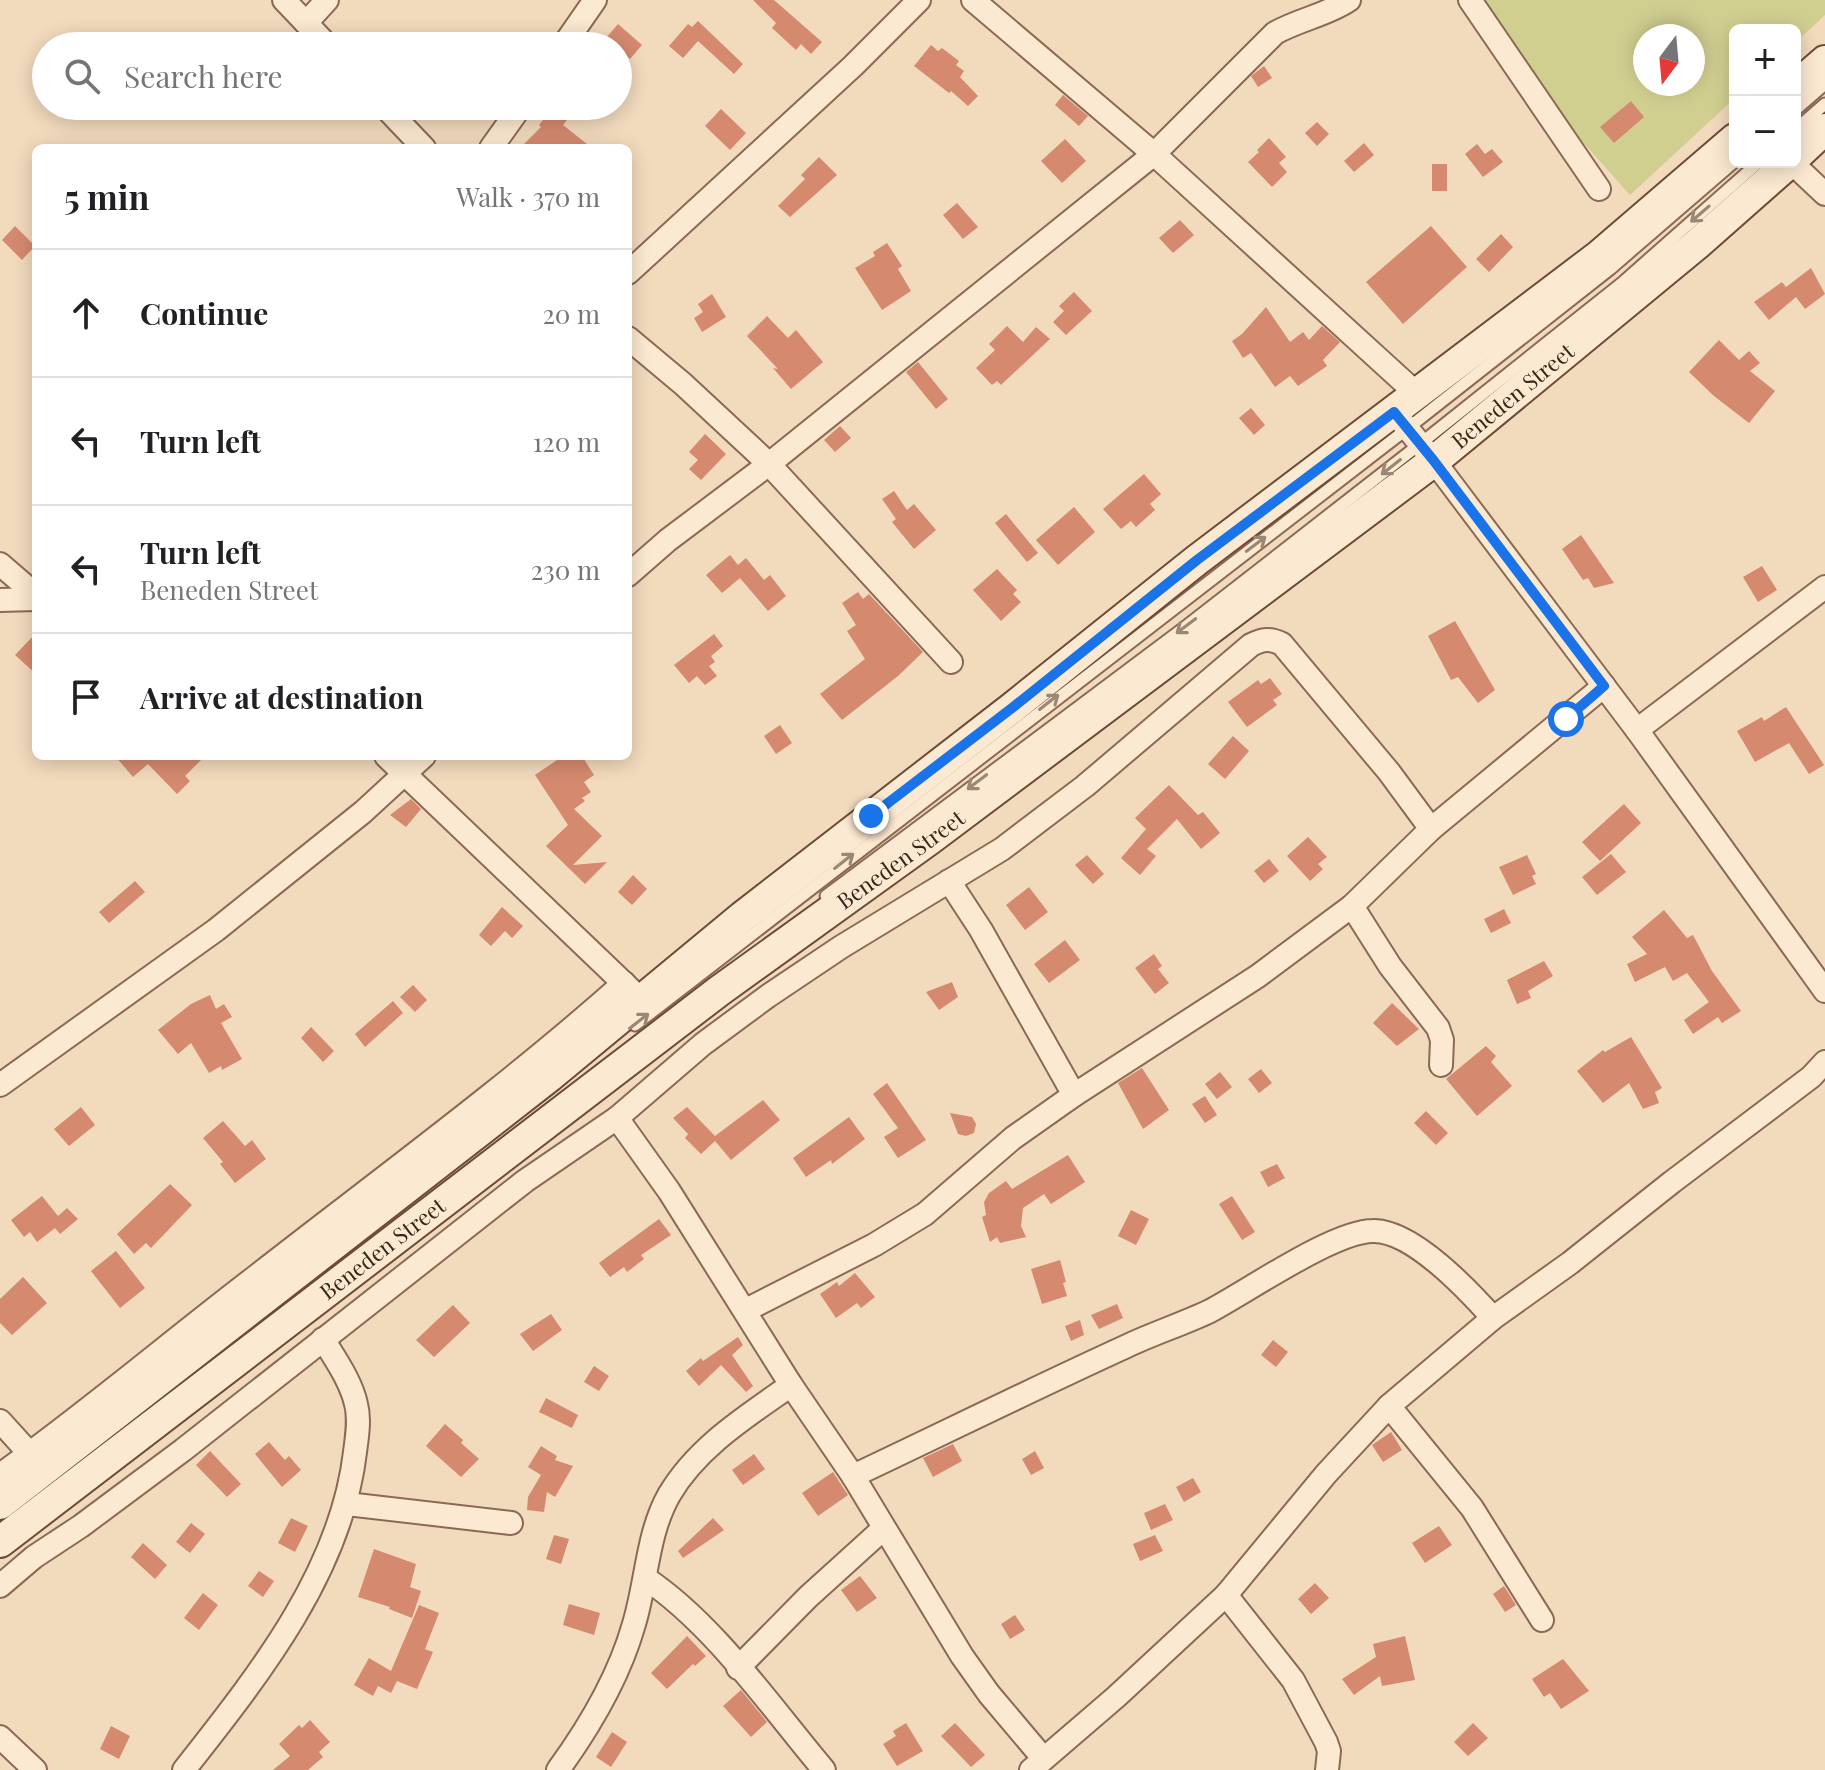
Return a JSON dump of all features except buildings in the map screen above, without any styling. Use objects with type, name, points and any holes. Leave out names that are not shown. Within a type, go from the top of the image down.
[{"type":"main road","points":[[1801,82],[1825,61]]},
{"type":"main road","points":[[1801,151],[1825,129]]},
{"type":"main road","name":"Beneden Street","points":[[0,1542],[719,991],[930,839],[1414,436],[1417,394],[1600,255],[1729,144]]},
{"type":"main road","name":"Beneden Street","points":[[0,1504],[550,1076],[632,992],[742,917],[955,753],[1197,560],[1414,436],[1685,254],[1784,168]]},
{"type":"street","points":[[284,0],[315,32]]},
{"type":"street","points":[[306,23],[327,0]]},
{"type":"street","points":[[573,32],[595,0]]},
{"type":"street","points":[[632,269],[853,66],[919,0]]},
{"type":"street","points":[[973,0],[1154,154],[1417,394]]},
{"type":"street","points":[[632,572],[1154,154],[1275,33],[1294,22],[1328,12],[1349,0]]},
{"type":"street","points":[[1470,0],[1599,189]]},
{"type":"street","points":[[397,120],[420,144]]},
{"type":"street","points":[[494,144],[511,120]]},
{"type":"street","points":[[1797,168],[1825,194]]},
{"type":"street","points":[[632,341],[769,464],[951,662]]},
{"type":"street","points":[[1414,436],[1637,730],[1825,991]]},
{"type":"street","points":[[0,564],[32,593]]},
{"type":"street","points":[[1637,730],[1825,587]]},
{"type":"street","points":[[0,600],[32,597]]},
{"type":"street","points":[[0,1586],[34,1557],[183,1450],[525,1181],[617,1118],[703,1044],[795,976],[1002,849],[1085,786],[1251,645],[1273,639],[1282,644],[1389,772],[1431,829]]},
{"type":"street","points":[[746,1310],[874,1245],[925,1214],[1013,1138],[1258,976],[1352,906],[1431,829],[1604,686]]},
{"type":"street","points":[[0,1475],[632,992],[390,760]]},
{"type":"street","points":[[0,1085],[216,930],[363,812],[420,760]]},
{"type":"street","points":[[949,881],[981,930],[1074,1095]]},
{"type":"street","points":[[1352,906],[1390,966],[1438,1028],[1442,1040],[1441,1065]]},
{"type":"street","points":[[617,1118],[669,1191],[791,1385],[853,1476],[962,1656],[997,1703],[1035,1767],[1226,1595],[1326,1474],[1389,1406],[1493,1318],[1570,1263],[1800,1086],[1825,1062]]},
{"type":"street","points":[[853,1476],[1129,1344],[1210,1311],[1314,1252],[1358,1232],[1384,1232],[1408,1243],[1459,1281],[1493,1318]]},
{"type":"street","points":[[184,1770],[230,1709],[311,1589],[347,1504],[358,1431],[356,1404],[323,1339]]},
{"type":"street","points":[[558,1770],[604,1698],[624,1655],[658,1520],[670,1494],[693,1463],[730,1427],[791,1385]]},
{"type":"street","points":[[1389,1406],[1472,1508],[1542,1620]]},
{"type":"street","points":[[0,1421],[30,1454]]},
{"type":"street","points":[[347,1504],[511,1523]]},
{"type":"street","points":[[738,1668],[808,1597],[883,1529]]},
{"type":"street","points":[[645,1578],[671,1595],[689,1613],[824,1770]]},
{"type":"street","points":[[1226,1595],[1293,1680],[1326,1742],[1329,1751],[1327,1770]]},
{"type":"street","points":[[0,1737],[35,1770]]},
{"type":"lane","points":[[1801,105],[1825,84]]},
{"type":"lane","points":[[1801,125],[1825,104]]},
{"type":"lane","points":[[820,900],[1184,628],[1729,166]]},
{"type":"lane","points":[[626,1032],[1134,637],[1622,283],[1752,168]]},
{"type":"lane","points":[[0,1527],[769,939]]},
{"type":"lane","points":[[0,1513],[602,1050]]},
{"type":"shaded area","points":[[1456,0],[1825,0],[1825,15],[1801,37],[1801,24],[1729,24],[1729,104],[1630,195]]},
{"type":"route","points":[[871,816],[1197,560],[1394,412],[1604,686],[1566,719]]}]
